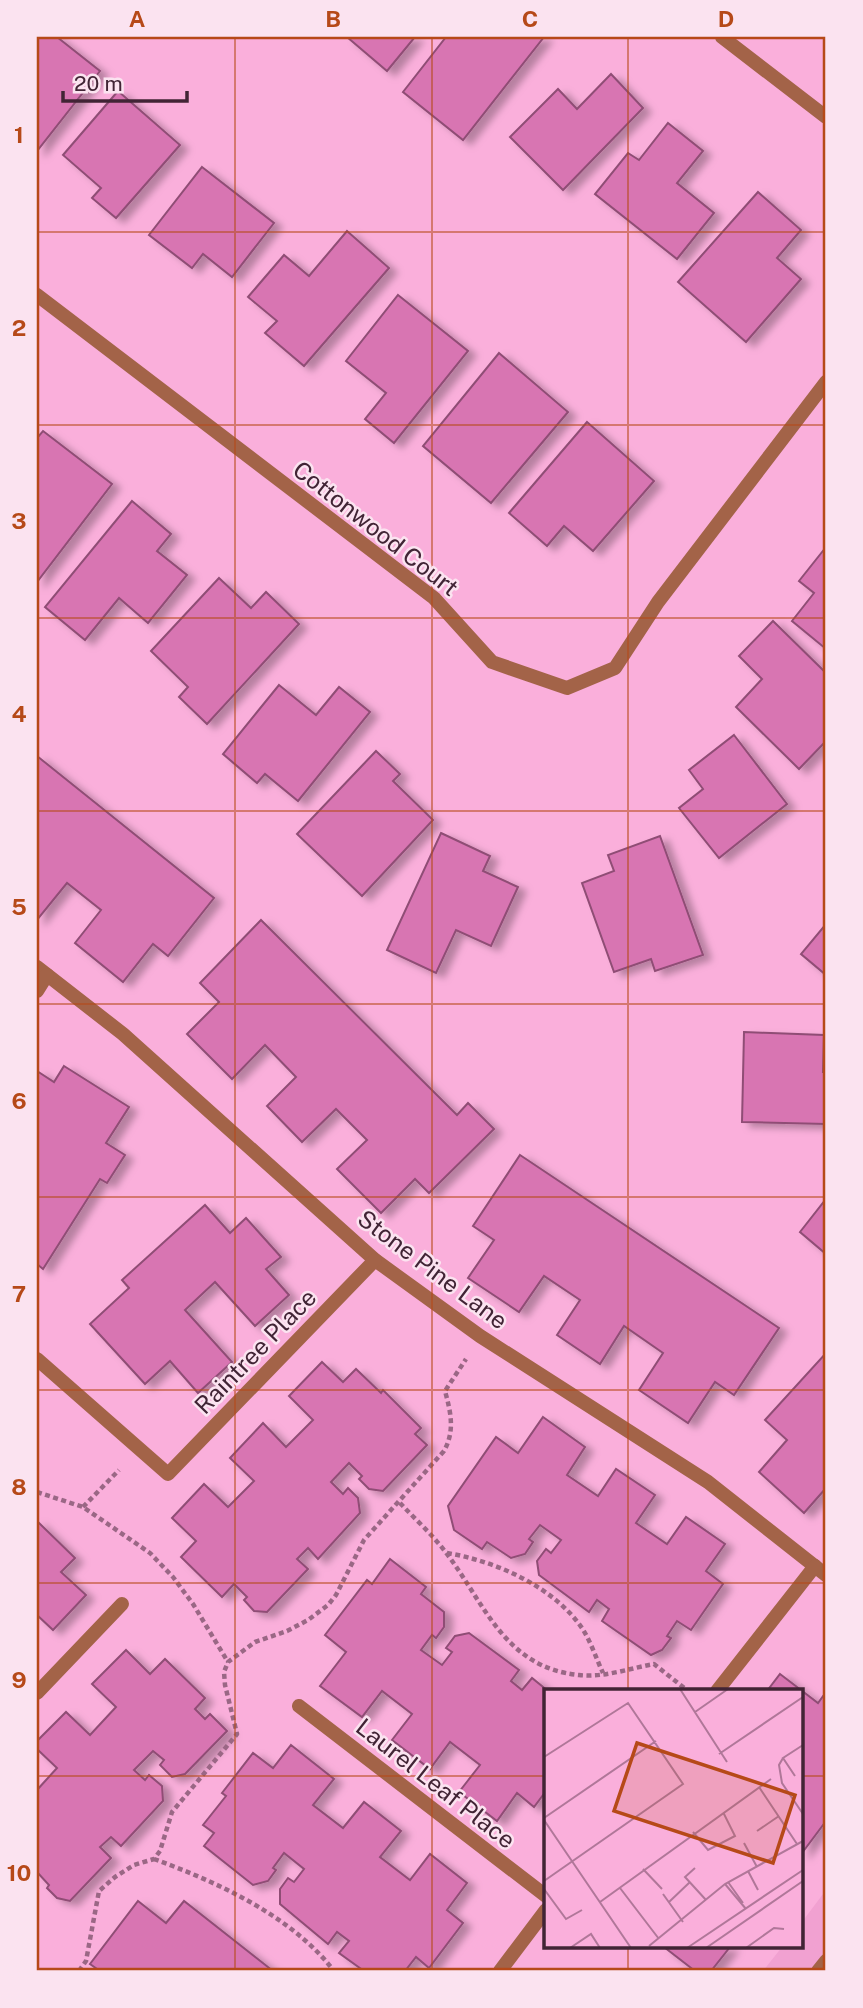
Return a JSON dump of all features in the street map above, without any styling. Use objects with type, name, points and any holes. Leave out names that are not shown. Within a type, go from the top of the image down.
[{"type":"street","points":[[722,37],[826,117]]},
{"type":"street","name":"Cottonwood Court","points":[[37,295],[434,598],[492,662],[567,688],[615,668],[658,602],[826,382]]},
{"type":"street","points":[[37,991],[42,971]]},
{"type":"street","name":"Stone Pine Lane","points":[[42,971],[132,1042],[374,1260],[428,1296],[480,1336],[708,1482],[821,1571]]},
{"type":"street","name":"Raintree Place","points":[[139,1448],[168,1474],[374,1260]]},
{"type":"street","points":[[37,1359],[139,1448]]},
{"type":"street","points":[[719,1689],[821,1571]]},
{"type":"street","points":[[37,1693],[122,1604]]},
{"type":"street","name":"Laurel Leaf Place","points":[[299,1706],[544,1894]]},
{"type":"street","points":[[500,1971],[544,1913]]},
{"type":"street","points":[[818,1971],[826,1961]]},
{"type":"path","points":[[79,1971],[86,1961],[99,1891],[134,1865],[145,1864],[154,1859],[160,1851],[172,1812],[237,1734],[225,1685],[224,1672],[228,1662],[255,1642],[309,1620],[336,1595],[364,1540],[444,1451],[450,1440],[451,1413],[445,1391],[480,1336]]},
{"type":"path","points":[[83,1507],[139,1448]]},
{"type":"path","points":[[37,1492],[83,1507],[150,1553],[173,1577],[228,1662]]},
{"type":"path","points":[[400,1503],[446,1553],[492,1624],[518,1650],[544,1666],[580,1675],[654,1664],[685,1689]]},
{"type":"path","points":[[446,1553],[469,1556],[514,1573],[552,1599],[581,1628],[603,1673]]},
{"type":"path","points":[[154,1859],[219,1885],[278,1921],[310,1946],[334,1971]]},
{"type":"shaded area","points":[[826,1890],[826,1971],[763,1971],[781,1948],[804,1948],[804,1919]]},
{"type":"building","points":[[37,37],[57,37],[100,71],[37,151]]},
{"type":"building","points":[[347,37],[415,37],[387,71]]},
{"type":"building","points":[[446,37],[544,37],[463,140],[403,92]]},
{"type":"building","points":[[611,74],[643,108],[563,190],[510,137],[558,89],[577,109]]},
{"type":"building","points":[[118,91],[180,145],[116,218],[92,198],[101,188],[63,155]]},
{"type":"building","points":[[668,123],[703,151],[677,183],[714,213],[677,259],[595,194],[628,153],[639,160]]},
{"type":"building","points":[[202,167],[274,223],[232,277],[203,254],[192,268],[149,235]]},
{"type":"building","points":[[758,192],[801,230],[777,258],[801,279],[746,342],[678,282]]},
{"type":"building","points":[[347,231],[389,268],[304,366],[265,333],[277,321],[248,297],[284,255],[309,276]]},
{"type":"building","points":[[398,295],[468,351],[394,443],[365,419],[386,393],[346,361]]},
{"type":"building","points":[[499,353],[568,412],[491,503],[423,446]]},
{"type":"building","points":[[587,422],[654,481],[593,551],[564,526],[547,546],[509,513]]},
{"type":"building","points":[[43,431],[112,484],[37,582],[37,438]]},
{"type":"building","points":[[132,501],[171,534],[157,551],[187,575],[148,623],[119,598],[85,640],[45,607]]},
{"type":"building","points":[[826,547],[826,649],[792,621],[814,593],[799,581]]},
{"type":"building","points":[[219,578],[251,608],[266,592],[299,624],[207,724],[179,697],[188,687],[151,651]]},
{"type":"building","points":[[773,621],[826,673],[826,741],[799,769],[736,707],[762,679],[739,656]]},
{"type":"building","points":[[279,685],[316,715],[339,687],[370,712],[298,801],[265,774],[257,783],[223,754]]},
{"type":"building","points":[[734,735],[787,804],[719,858],[679,808],[703,789],[689,770]]},
{"type":"building","points":[[376,751],[400,774],[393,781],[433,820],[362,896],[297,834]]},
{"type":"building","points":[[37,756],[214,898],[168,956],[153,944],[123,982],[75,943],[101,910],[67,883],[37,920]]},
{"type":"building","points":[[441,833],[490,856],[483,871],[518,887],[491,946],[456,930],[436,973],[387,950]]},
{"type":"building","points":[[660,836],[703,955],[655,971],[651,959],[614,972],[582,883],[614,871],[608,855]]},
{"type":"building","points":[[261,920],[457,1115],[468,1103],[494,1129],[429,1193],[415,1179],[381,1213],[337,1169],[367,1140],[336,1109],[302,1142],[267,1106],[296,1077],[265,1045],[232,1079],[187,1034],[219,1002],[200,983]]},
{"type":"building","points":[[826,924],[826,975],[801,954]]},
{"type":"building","points":[[744,1032],[824,1035],[826,1124],[742,1122]]},
{"type":"building","points":[[64,1066],[129,1107],[106,1143],[125,1155],[107,1183],[100,1179],[43,1269],[37,1264],[37,1071],[54,1082]]},
{"type":"building","points":[[520,1155],[779,1328],[734,1395],[715,1382],[688,1423],[639,1390],[663,1353],[624,1326],[600,1364],[557,1335],[580,1300],[544,1276],[519,1312],[468,1278],[494,1240],[473,1226]]},
{"type":"building","points":[[826,1199],[826,1254],[800,1232]]},
{"type":"building","points":[[205,1205],[230,1233],[246,1218],[281,1257],[266,1269],[289,1295],[255,1326],[215,1282],[185,1310],[232,1362],[198,1393],[170,1361],[145,1384],[90,1324],[129,1288],[122,1280]]},
{"type":"building","points":[[826,1353],[826,1488],[804,1513],[759,1472],[787,1440],[765,1420]]},
{"type":"building","points":[[322,1362],[343,1382],[356,1369],[381,1393],[383,1390],[421,1428],[415,1434],[427,1445],[383,1491],[369,1489],[359,1479],[362,1476],[349,1463],[331,1482],[343,1494],[348,1488],[358,1498],[360,1513],[318,1559],[308,1548],[297,1559],[308,1569],[267,1612],[254,1611],[244,1600],[247,1597],[234,1584],[222,1597],[181,1557],[196,1541],[172,1518],[204,1484],[228,1507],[254,1481],[230,1458],[263,1423],[286,1447],[313,1420],[289,1396]]},
{"type":"building","points":[[543,1417],[585,1447],[567,1475],[598,1496],[616,1469],[655,1495],[636,1523],[667,1544],[686,1517],[725,1544],[706,1571],[723,1584],[691,1630],[677,1621],[667,1636],[671,1638],[662,1650],[651,1655],[602,1621],[609,1609],[597,1600],[589,1612],[539,1575],[537,1561],[546,1549],[551,1553],[561,1540],[540,1525],[529,1539],[533,1542],[525,1554],[511,1558],[487,1542],[482,1549],[454,1530],[448,1506],[496,1437],[518,1453]]},
{"type":"building","points":[[37,1521],[75,1558],[61,1572],[86,1595],[53,1630],[37,1615]]},
{"type":"building","points":[[390,1559],[426,1587],[421,1594],[444,1612],[444,1627],[436,1638],[432,1635],[421,1650],[442,1665],[452,1652],[446,1648],[455,1636],[469,1633],[519,1670],[511,1681],[522,1690],[532,1678],[546,1689],[544,1794],[534,1807],[517,1793],[497,1821],[459,1792],[480,1765],[450,1742],[430,1769],[392,1740],[412,1714],[382,1691],[362,1717],[320,1686],[346,1652],[325,1635],[367,1580],[372,1584]]},
{"type":"building","points":[[126,1650],[150,1674],[165,1659],[205,1698],[195,1709],[205,1719],[210,1714],[227,1731],[185,1774],[172,1777],[160,1765],[164,1760],[153,1751],[134,1770],[145,1780],[149,1775],[162,1786],[163,1801],[121,1846],[111,1837],[100,1847],[111,1858],[70,1901],[57,1898],[37,1872],[37,1790],[57,1768],[37,1749],[37,1741],[66,1712],[90,1735],[116,1707],[92,1684]]},
{"type":"building","points":[[780,1674],[800,1689],[769,1689]]},
{"type":"building","points":[[804,1692],[818,1703],[826,1692],[826,1821],[804,1850]]},
{"type":"building","points":[[291,1745],[334,1779],[313,1805],[343,1828],[364,1802],[401,1831],[380,1857],[410,1880],[430,1854],[467,1883],[447,1910],[463,1923],[429,1968],[416,1957],[405,1971],[364,1971],[339,1953],[349,1941],[337,1932],[328,1944],[280,1904],[280,1889],[288,1878],[294,1882],[304,1869],[284,1853],[273,1868],[276,1870],[268,1881],[253,1885],[204,1846],[214,1833],[203,1825],[226,1796],[222,1793],[253,1753],[273,1768]]},
{"type":"building","points":[[138,1901],[166,1923],[184,1901],[273,1971],[100,1971],[90,1964]]},
{"type":"building","points":[[665,1948],[729,1948],[711,1971],[695,1971]]}]
